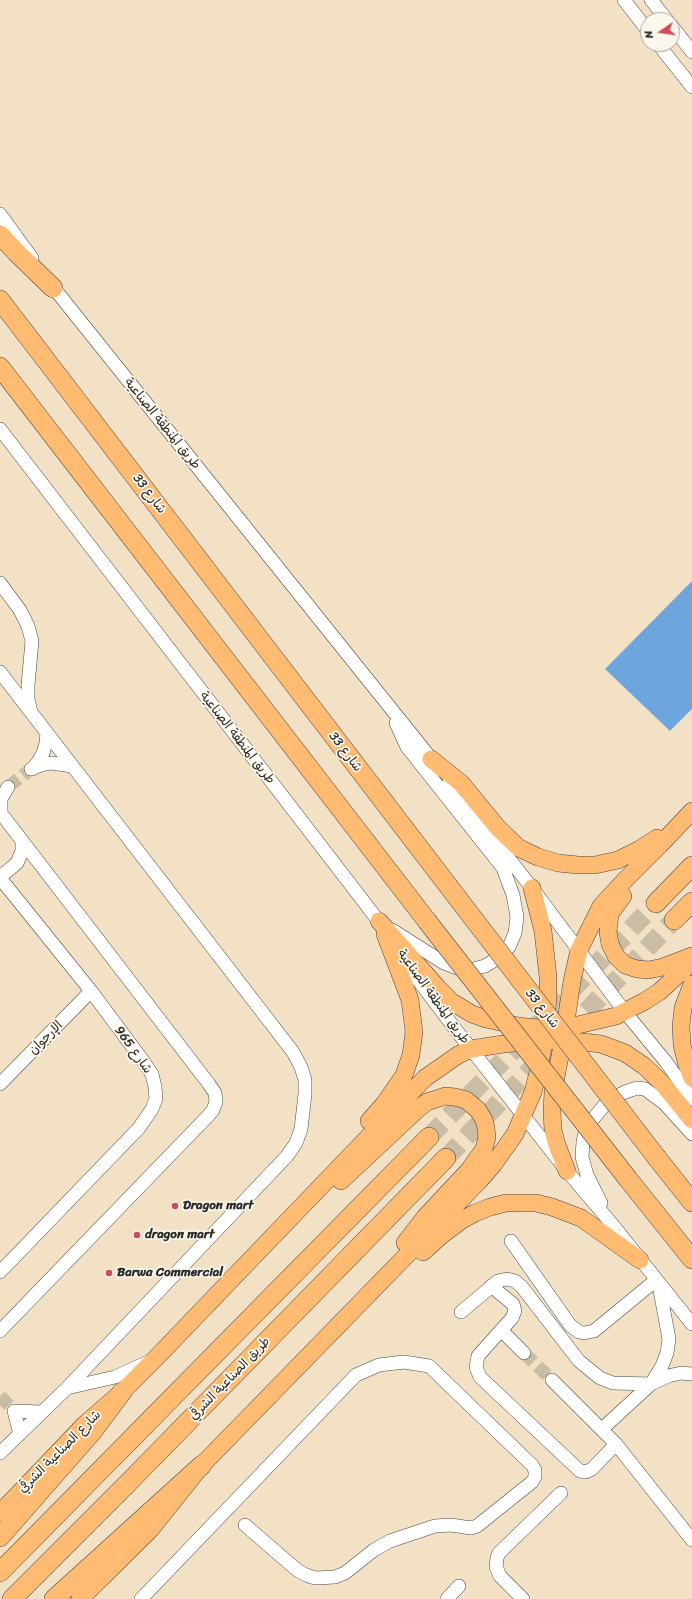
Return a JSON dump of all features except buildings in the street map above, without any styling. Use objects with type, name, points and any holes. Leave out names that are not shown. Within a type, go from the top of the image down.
[{"type":"highway","points":[[0,235],[53,288]]},
{"type":"highway","name":"شارع 33","points":[[0,300],[692,1202]]},
{"type":"highway","points":[[0,367],[427,921],[692,1259]]},
{"type":"highway","points":[[656,903],[692,866]]},
{"type":"highway","points":[[674,920],[692,902]]},
{"type":"highway","points":[[0,1572],[429,1138]]},
{"type":"highway","name":"طريق الصناعية الشرقي","points":[[12,1599],[127,1484],[446,1158]]},
{"type":"highway","points":[[0,1537],[92,1432],[122,1392]]},
{"type":"highway","points":[[54,1599],[202,1465]]},
{"type":"main road","points":[[432,759],[461,783],[498,828],[518,848],[538,857],[558,863],[595,865],[618,860],[640,849],[689,819]]},
{"type":"main road","points":[[568,1171],[557,1145],[553,1130],[552,1111],[553,1092],[578,950],[601,906],[624,880],[689,819]]},
{"type":"main road","points":[[689,819],[622,897],[610,914],[608,932],[610,944],[616,956],[625,965],[637,969],[649,970],[663,967],[692,956]]},
{"type":"main road","points":[[80,1599],[93,1592],[151,1529],[202,1465],[493,1165],[515,1134],[533,1092],[544,1035],[548,990],[543,931],[532,888]]},
{"type":"main road","points":[[379,921],[452,1002],[472,1014],[486,1019],[518,1026],[544,1035]]},
{"type":"main road","points":[[284,1225],[330,1162],[384,1104],[404,1075],[411,1055],[414,1032],[410,1000],[379,921]]},
{"type":"main road","points":[[564,1035],[625,1012],[659,992],[692,962]]},
{"type":"main road","points":[[692,984],[683,1008],[681,1026],[682,1045],[692,1078]]},
{"type":"main road","points":[[122,1392],[425,1078],[458,1055],[471,1049],[544,1035],[564,1035],[601,1044],[624,1053],[644,1066],[661,1082],[692,1120]]},
{"type":"main road","points":[[284,1225],[344,1179],[427,1102],[435,1098],[455,1097],[466,1100],[478,1110],[484,1120],[486,1128],[487,1137],[484,1149],[469,1170],[425,1217],[357,1305]]},
{"type":"main road","points":[[357,1305],[462,1220],[475,1213],[506,1203],[536,1203],[569,1212],[602,1231],[640,1260]]},
{"type":"main road","name":"شارع الصناعية الشرقي","points":[[0,1514],[85,1424],[122,1392]]},
{"type":"street","points":[[624,0],[640,21]]},
{"type":"street","points":[[651,0],[661,12]]},
{"type":"street","points":[[680,36],[692,52]]},
{"type":"street","points":[[664,52],[692,88]]},
{"type":"street","name":"طريق المنطقة الصناعية","points":[[0,214],[53,288],[388,706]]},
{"type":"street","name":"طريق المنطقة الصناعية","points":[[1,432],[379,921],[418,980],[471,1049]]},
{"type":"street","points":[[0,583],[20,610],[28,626],[32,640],[28,686],[28,699],[31,712]]},
{"type":"street","points":[[0,672],[293,1052],[301,1067],[305,1080],[301,1129],[296,1143],[287,1156],[67,1388],[0,1453]]},
{"type":"street","points":[[388,706],[432,759],[532,888],[625,1012],[666,1062],[692,1099]]},
{"type":"street","points":[[379,921],[444,963],[457,968],[470,970],[485,966],[492,962],[508,947],[515,933],[517,917],[513,895],[504,868],[407,747],[388,706]]},
{"type":"street","points":[[47,733],[43,753],[31,770],[41,765],[51,763],[72,766]]},
{"type":"street","points":[[0,789],[8,787],[1,799],[1,813],[209,1084],[215,1093],[216,1102],[213,1110],[208,1116],[1,1325]]},
{"type":"street","points":[[0,878],[17,863],[22,851],[22,842]]},
{"type":"street","name":"شارع 965","points":[[0,878],[91,992],[152,1074],[156,1099],[146,1119],[139,1128],[0,1272]]},
{"type":"street","name":"الإرجوان","points":[[0,1084],[91,992]]},
{"type":"street","points":[[471,1049],[692,1324]]},
{"type":"street","points":[[612,1224],[587,1175],[582,1157],[582,1142],[586,1127],[608,1101],[625,1092],[637,1088],[645,1089],[664,1103],[692,1134]]},
{"type":"street","points":[[511,1241],[570,1325],[579,1332],[584,1333],[594,1331],[658,1282]]},
{"type":"street","points":[[461,1312],[498,1281],[507,1279],[515,1281],[522,1287],[579,1361],[600,1378],[613,1382],[651,1384],[668,1376],[681,1373],[692,1374]]},
{"type":"street","points":[[602,1429],[651,1384],[662,1366],[667,1353],[669,1339],[658,1282]]},
{"type":"street","points":[[491,1286],[511,1301],[515,1307],[514,1315],[478,1356],[476,1367],[480,1377],[580,1471],[586,1472],[592,1469],[616,1444]]},
{"type":"street","points":[[501,1330],[524,1353]]},
{"type":"street","points":[[67,1388],[115,1377],[155,1359]]},
{"type":"street","points":[[141,1599],[356,1375],[379,1365],[404,1362],[429,1366],[532,1465],[535,1470],[535,1477],[532,1482],[477,1526],[471,1528],[451,1525],[435,1526],[390,1542],[374,1550],[345,1573],[336,1577],[315,1578],[301,1572],[245,1525]]},
{"type":"street","points":[[552,1380],[616,1444],[692,1540]]},
{"type":"street","points":[[20,1434],[14,1411],[41,1412]]},
{"type":"street","points":[[523,1599],[500,1576],[496,1567],[497,1558],[499,1553],[561,1493]]},
{"type":"street","points":[[447,1599],[459,1586]]},
{"type":"water","points":[[692,581],[692,709],[670,731],[605,669]]},
{"type":"tunnel","points":[[8,787],[31,769]]},
{"type":"tunnel","points":[[429,1137],[656,903]]},
{"type":"tunnel","points":[[446,1158],[674,920]]},
{"type":"tunnel","points":[[524,1353],[552,1380]]},
{"type":"tunnel","points":[[0,1396],[14,1411]]},
{"type":"place","name":"Dragon mart","points":[[175,1206]]},
{"type":"place","name":"dragon mart","points":[[137,1235]]},
{"type":"place","name":"Barwa Commercial","points":[[109,1273]]}]
